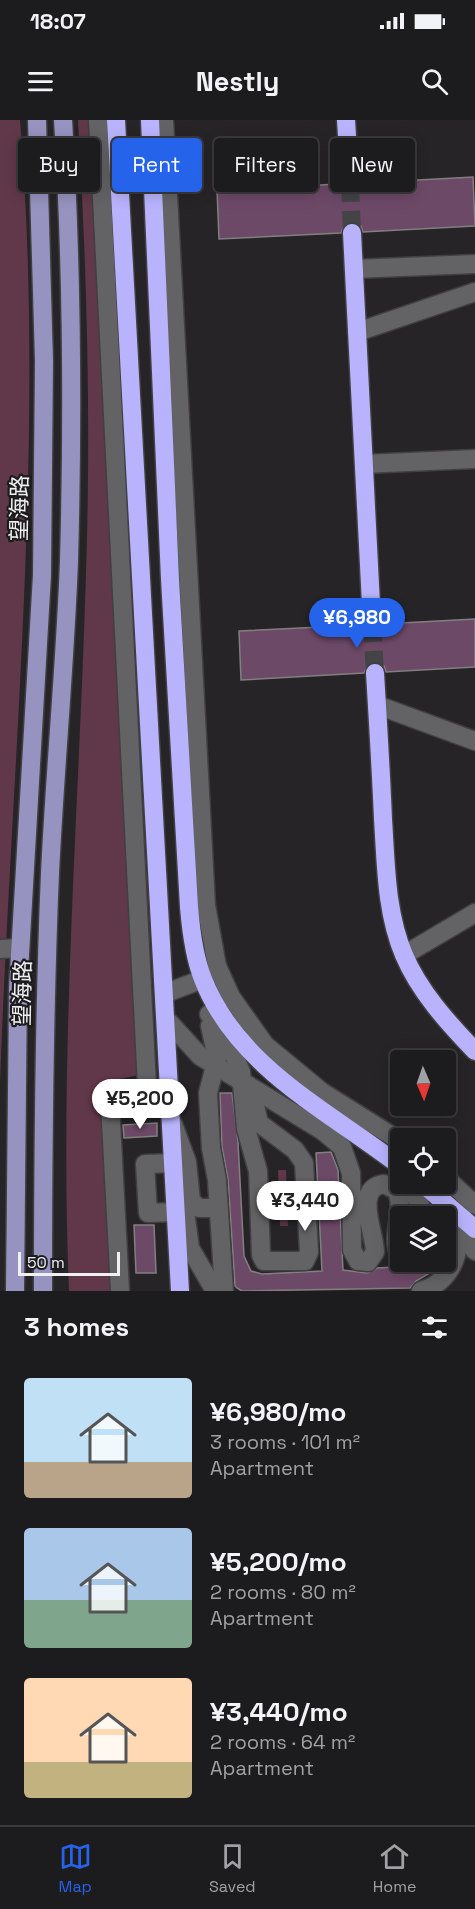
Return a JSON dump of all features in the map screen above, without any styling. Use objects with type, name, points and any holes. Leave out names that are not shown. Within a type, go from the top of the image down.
[{"type":"highway","points":[[116,120],[166,993],[180,1291]]},
{"type":"highway","points":[[150,120],[170,579],[191,931],[203,979],[212,996],[237,1034],[263,1064],[295,1090],[364,1137],[390,1158]]},
{"type":"highway","points":[[346,120],[347,138]]},
{"type":"highway","points":[[352,233],[372,624]]},
{"type":"highway","points":[[375,673],[387,885],[394,924],[404,955],[431,1000],[475,1051]]},
{"type":"highway","points":[[443,1194],[475,1229]]},
{"type":"main road","name":"望海路","points":[[15,1291],[20,948],[42,575],[44,361],[37,120]]},
{"type":"main road","name":"望海路","points":[[43,1291],[46,981],[50,871],[63,680],[70,468],[70,329],[63,120]]},
{"type":"lane","points":[[98,120],[147,1086],[110,1103],[120,1291]]},
{"type":"lane","points":[[164,120],[205,893],[217,966],[231,997],[265,1045],[322,1092],[390,1135]]},
{"type":"lane","points":[[354,269],[475,264]]},
{"type":"lane","points":[[357,332],[475,292]]},
{"type":"lane","points":[[364,464],[475,459]]},
{"type":"lane","points":[[377,705],[475,741]]},
{"type":"lane","points":[[404,955],[475,913]]},
{"type":"lane","points":[[0,949],[20,948]]},
{"type":"lane","points":[[166,993],[203,979]]},
{"type":"lane","points":[[212,996],[209,1014],[216,1064],[208,1093],[219,1117],[221,1156],[217,1180],[224,1291]]},
{"type":"lane","points":[[209,1014],[232,1050],[243,1083],[254,1101],[259,1124],[295,1150],[304,1163],[309,1252],[305,1261],[271,1263],[262,1259],[258,1171],[246,1129],[243,1083]]},
{"type":"lane","points":[[167,1020],[191,1049],[323,1131],[346,1154],[351,1173],[351,1251],[358,1261],[368,1262],[375,1252],[368,1204],[369,1192],[375,1186],[384,1184],[396,1190],[400,1199],[400,1206]]},
{"type":"lane","points":[[172,1121],[187,1162],[191,1201],[200,1208],[218,1208]]},
{"type":"lane","points":[[364,1137],[390,1171]]},
{"type":"lane","points":[[258,1171],[264,1154],[295,1150]]},
{"type":"lane","points":[[173,1162],[145,1164],[148,1213],[176,1212]]},
{"type":"lane","points":[[175,1188],[184,1204],[190,1248],[215,1291]]},
{"type":"lane","points":[[454,1194],[475,1204]]},
{"type":"lane","points":[[456,1223],[475,1251]]},
{"type":"lane","points":[[456,1223],[456,1253]]},
{"type":"lane","points":[[171,1291],[178,1267]]},
{"type":"lane","points":[[422,1291],[440,1283],[449,1272]]},
{"type":"shaded area","points":[[0,120],[20,120],[18,192],[24,192],[27,240],[28,481],[0,1084]]},
{"type":"shaded area","points":[[78,120],[89,120],[90,138],[79,138]]},
{"type":"shaded area","points":[[82,192],[93,192],[139,1075],[101,1083],[111,1291],[69,1291],[66,1111],[68,1022],[83,663],[88,460]]},
{"type":"shaded area","points":[[278,1170],[286,1170],[288,1226],[280,1226]]},
{"type":"building","points":[[473,177],[475,226],[363,232],[361,226],[352,222],[345,224],[341,233],[219,239],[217,192],[318,192],[318,185],[330,184],[330,192],[343,192],[350,195],[357,192],[415,192],[415,180]]},
{"type":"building","points":[[475,619],[475,667],[386,672],[384,666],[375,662],[368,664],[364,673],[241,680],[239,631],[361,625],[363,631],[372,635],[379,633],[383,624]]},
{"type":"building","points":[[220,1093],[232,1093],[238,1142],[244,1256],[251,1271],[262,1274],[322,1271],[316,1153],[331,1152],[338,1170],[343,1270],[367,1273],[377,1268],[390,1267],[390,1272],[432,1272],[416,1281],[410,1288],[242,1291],[235,1286],[228,1179],[222,1147]]},
{"type":"building","points":[[157,1123],[157,1136],[124,1138],[123,1125]]},
{"type":"building","points":[[134,1225],[154,1225],[156,1273],[136,1273]]},
{"type":"tunnel","points":[[350,192],[352,233]]},
{"type":"tunnel","points":[[372,624],[375,673]]}]
